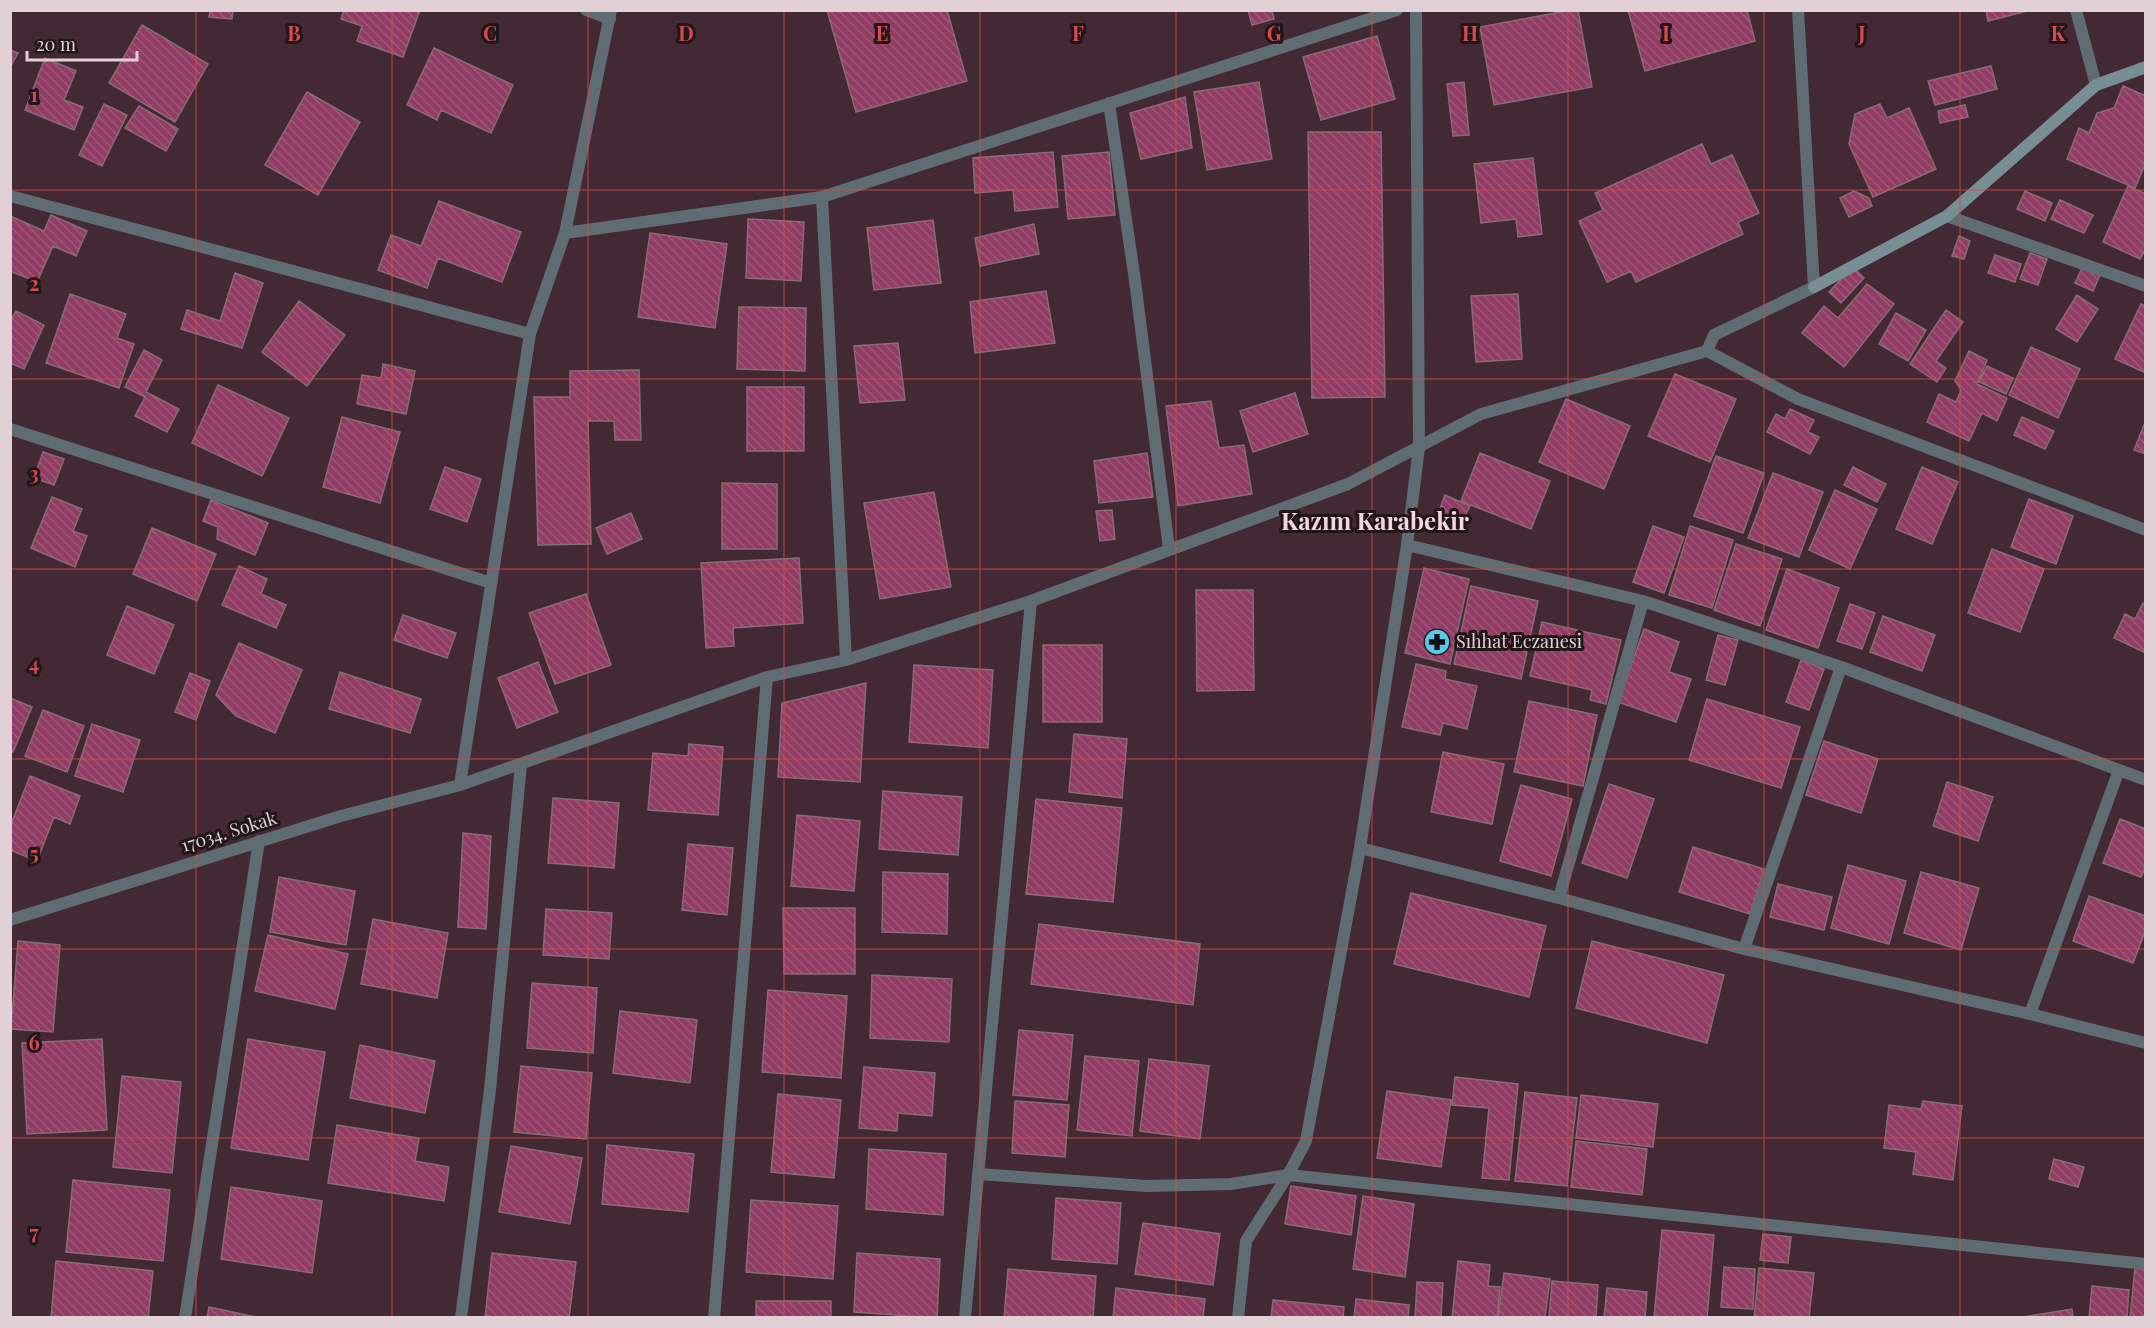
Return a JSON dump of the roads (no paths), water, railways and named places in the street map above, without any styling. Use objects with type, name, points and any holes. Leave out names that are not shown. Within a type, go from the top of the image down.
[{"type":"street","points":[[460,785],[530,334],[565,233],[611,15],[586,10]]},
{"type":"street","points":[[565,233],[822,197],[1397,10]]},
{"type":"street","points":[[1238,1317],[1246,1240],[1288,1175],[1306,1141],[1360,848],[1407,545],[1419,447],[1416,10]]},
{"type":"street","points":[[1798,10],[1814,287]]},
{"type":"street","points":[[2076,10],[2096,85]]},
{"type":"street","points":[[2145,68],[2096,85],[1947,216],[1814,287],[1714,335],[1707,351],[1798,399],[2145,530]]},
{"type":"street","points":[[1109,103],[1135,281],[1168,549]]},
{"type":"street","points":[[10,196],[530,334]]},
{"type":"street","points":[[822,197],[846,660]]},
{"type":"street","points":[[1947,216],[2145,286]]},
{"type":"street","name":"17034. Sokak","points":[[10,920],[341,816],[460,785],[767,677],[846,660],[1030,601],[1348,484],[1481,414],[1707,351]]},
{"type":"street","points":[[10,429],[491,583]]},
{"type":"street","points":[[1407,545],[1643,602],[1841,667],[2145,780]]},
{"type":"street","points":[[965,1317],[1030,601]]},
{"type":"street","points":[[1560,898],[1643,602]]},
{"type":"street","points":[[1744,949],[1841,667]]},
{"type":"street","points":[[714,1317],[767,677]]},
{"type":"street","points":[[461,1317],[490,1090],[521,764]]},
{"type":"street","points":[[2030,1014],[2119,770]]},
{"type":"street","points":[[185,1317],[259,841]]},
{"type":"street","points":[[1360,848],[1560,898],[1744,949],[2030,1014],[2145,1043]]},
{"type":"street","points":[[978,1174],[1147,1186],[1231,1184],[1288,1175],[2145,1264]]},
{"type":"place","name":"Sıhhat Eczanesi","points":[[1437,642]]},
{"type":"district","name":"Kazım Karabekir","points":[[1375,522]]}]
